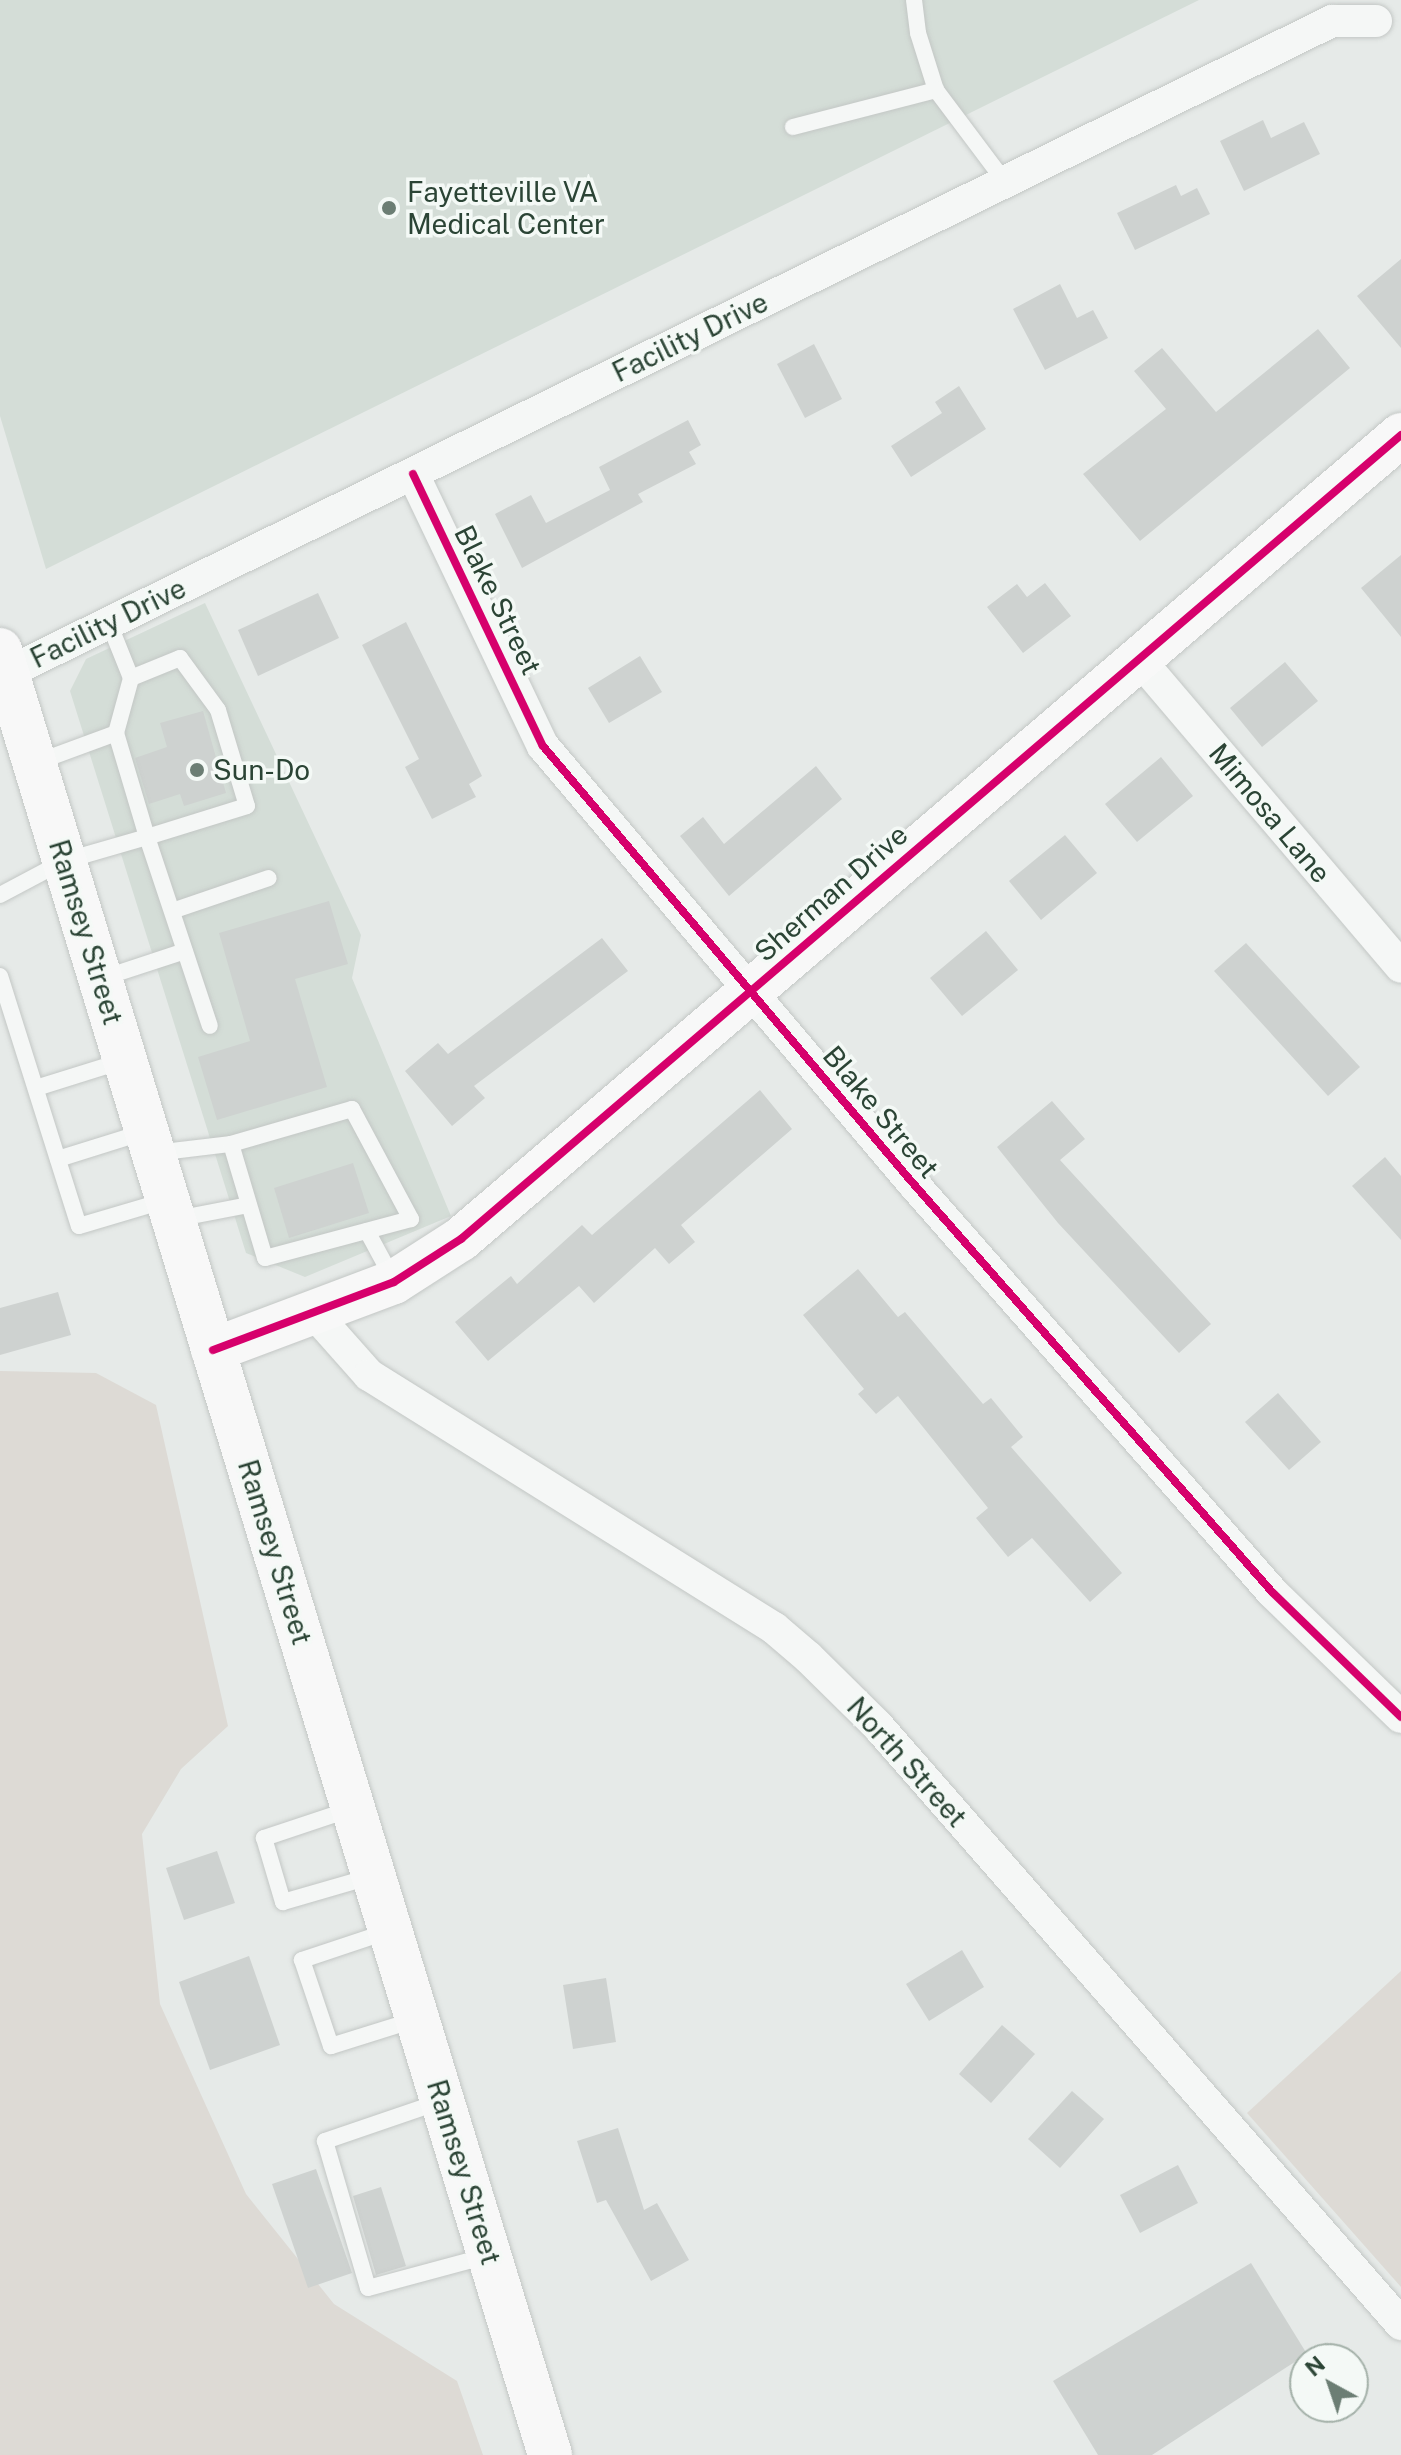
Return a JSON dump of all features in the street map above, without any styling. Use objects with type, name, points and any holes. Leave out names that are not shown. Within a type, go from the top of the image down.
[{"type":"main road","name":"Sherman Drive","points":[[213,1350],[394,1282],[461,1239],[1401,435]]},
{"type":"main road","name":"Ramsey Street","points":[[4,661],[550,2455]]},
{"type":"street","name":"Facility Drive","points":[[4,661],[109,623],[1005,182],[1332,11],[1376,21]]},
{"type":"street","name":"Blake Street","points":[[413,474],[543,746],[750,991],[1273,1593],[1401,1717]]},
{"type":"street","name":"Mimosa Lane","points":[[1139,659],[1401,967]]},
{"type":"street","name":"North Street","points":[[314,1313],[369,1375],[774,1628],[808,1657],[877,1725],[1401,2324]]},
{"type":"lane","points":[[914,0],[918,33],[936,90],[1005,182]]},
{"type":"lane","points":[[793,127],[936,90]]},
{"type":"lane","points":[[109,623],[131,678],[116,733],[210,1026]]},
{"type":"lane","points":[[0,895],[64,861],[247,806],[218,710],[180,658],[131,678]]},
{"type":"lane","points":[[34,763],[116,733]]},
{"type":"lane","points":[[172,911],[269,878]]},
{"type":"lane","points":[[100,979],[185,951]]},
{"type":"lane","points":[[0,976],[79,1226],[171,1210],[249,1205]]},
{"type":"lane","points":[[36,1088],[125,1060]]},
{"type":"lane","points":[[58,1159],[150,1142],[231,1144],[352,1109],[411,1219],[265,1258],[231,1144]]},
{"type":"lane","points":[[367,1231],[394,1282]]},
{"type":"lane","points":[[353,1809],[264,1838],[283,1902],[373,1876]]},
{"type":"lane","points":[[390,1931],[302,1960],[331,2046],[417,2019]]},
{"type":"lane","points":[[442,2101],[325,2141],[368,2288],[489,2255]]},
{"type":"shaded area","name":"Fayetteville VA Medical Center","points":[[0,0],[1199,0],[46,569],[0,416]]},
{"type":"shaded area","points":[[205,603],[361,935],[352,978],[451,1216],[305,1277],[246,1253],[70,691],[86,659]]},
{"type":"shaded area","points":[[0,1371],[96,1373],[156,1405],[228,1726],[181,1769],[142,1834],[160,2004],[246,2194],[334,2304],[457,2381],[483,2455],[0,2455]]},
{"type":"shaded area","points":[[1401,1971],[1401,2287],[1247,2113]]},
{"type":"building","points":[[1263,120],[1271,138],[1304,122],[1320,154],[1244,191],[1220,141]]},
{"type":"building","points":[[1176,185],[1181,196],[1197,188],[1210,214],[1135,250],[1117,213]]},
{"type":"building","points":[[1401,259],[1401,348],[1357,296]]},
{"type":"building","points":[[1060,284],[1077,318],[1093,310],[1108,338],[1045,370],[1013,309]]},
{"type":"building","points":[[1318,329],[1350,368],[1140,541],[1083,474],[1166,409],[1134,371],[1162,348],[1216,412]]},
{"type":"building","points":[[814,344],[842,399],[805,418],[777,364]]},
{"type":"building","points":[[959,386],[986,429],[911,477],[891,446],[942,413],[935,402]]},
{"type":"building","points":[[688,420],[701,445],[689,452],[696,464],[638,494],[643,502],[522,568],[495,514],[531,495],[546,523],[610,490],[599,467]]},
{"type":"building","points":[[1401,555],[1401,637],[1361,588]]},
{"type":"building","points":[[1045,583],[1071,616],[1023,653],[987,607],[1017,584],[1027,597]]},
{"type":"building","points":[[318,593],[339,638],[258,676],[238,630]]},
{"type":"building","points":[[406,622],[482,776],[469,784],[476,797],[432,819],[405,767],[419,759],[362,645]]},
{"type":"building","points":[[640,656],[662,692],[609,723],[588,688]]},
{"type":"building","points":[[1285,662],[1318,701],[1262,747],[1230,708]]},
{"type":"building","name":"Sun-Do","points":[[203,711],[226,793],[184,806],[180,794],[149,804],[135,758],[167,747],[160,723]]},
{"type":"building","points":[[1161,757],[1193,796],[1137,842],[1105,804]]},
{"type":"building","points":[[816,766],[842,799],[729,896],[680,836],[703,817],[724,844]]},
{"type":"building","points":[[1065,835],[1097,873],[1041,920],[1009,881]]},
{"type":"building","points":[[329,901],[348,964],[295,979],[327,1087],[217,1120],[198,1057],[250,1041],[219,933]]},
{"type":"building","points":[[986,931],[1018,970],[962,1016],[930,978]]},
{"type":"building","points":[[602,938],[628,971],[474,1086],[485,1098],[452,1126],[405,1071],[438,1043],[448,1054]]},
{"type":"building","points":[[1246,943],[1360,1067],[1328,1096],[1214,971]]},
{"type":"building","points":[[760,1090],[792,1129],[681,1225],[695,1242],[669,1264],[655,1248],[594,1303],[579,1286],[488,1361],[455,1322],[511,1276],[517,1284],[582,1225],[592,1235]]},
{"type":"building","points":[[1052,1101],[1085,1139],[1060,1160],[1211,1324],[1179,1353],[1058,1223],[997,1147]]},
{"type":"building","points":[[1385,1157],[1401,1176],[1401,1240],[1352,1186]]},
{"type":"building","points":[[353,1163],[369,1213],[289,1238],[274,1188]]},
{"type":"building","points":[[858,1269],[898,1317],[905,1312],[983,1404],[991,1398],[1023,1437],[1011,1447],[1122,1573],[1090,1602],[1032,1538],[1008,1557],[976,1518],[988,1508],[898,1396],[876,1414],[858,1394],[864,1389],[803,1315]]},
{"type":"building","points":[[58,1292],[71,1335],[0,1355],[0,1308]]},
{"type":"building","points":[[1278,1393],[1321,1442],[1289,1470],[1245,1422]]},
{"type":"building","points":[[217,1851],[235,1903],[184,1920],[166,1868]]},
{"type":"building","points":[[962,1950],[984,1987],[929,2021],[906,1984]]},
{"type":"building","points":[[249,1956],[280,2045],[210,2070],[179,1982]]},
{"type":"building","points":[[606,1978],[616,2042],[573,2049],[563,1985]]},
{"type":"building","points":[[1002,2025],[1035,2054],[991,2103],[959,2074]]},
{"type":"building","points":[[1072,2091],[1104,2119],[1060,2168],[1028,2139]]},
{"type":"building","points":[[618,2128],[644,2210],[657,2203],[689,2260],[651,2281],[606,2200],[597,2203],[577,2141]]},
{"type":"building","points":[[1178,2165],[1198,2203],[1140,2233],[1120,2195]]},
{"type":"building","points":[[316,2169],[352,2273],[308,2288],[272,2184]]},
{"type":"building","points":[[381,2187],[406,2266],[376,2275],[353,2196]]},
{"type":"building","points":[[1251,2263],[1300,2343],[1289,2343],[1289,2366],[1152,2455],[1098,2455],[1053,2381]]},
{"type":"cycle path","points":[[213,1350],[394,1282],[461,1239],[1401,435]]},
{"type":"cycle path","points":[[413,474],[543,746],[911,1181],[1273,1593],[1401,1717]]},
{"type":"place","name":"Fayetteville VA Medical Center","points":[[389,208]]},
{"type":"place","name":"Sun-Do","points":[[197,770]]}]
